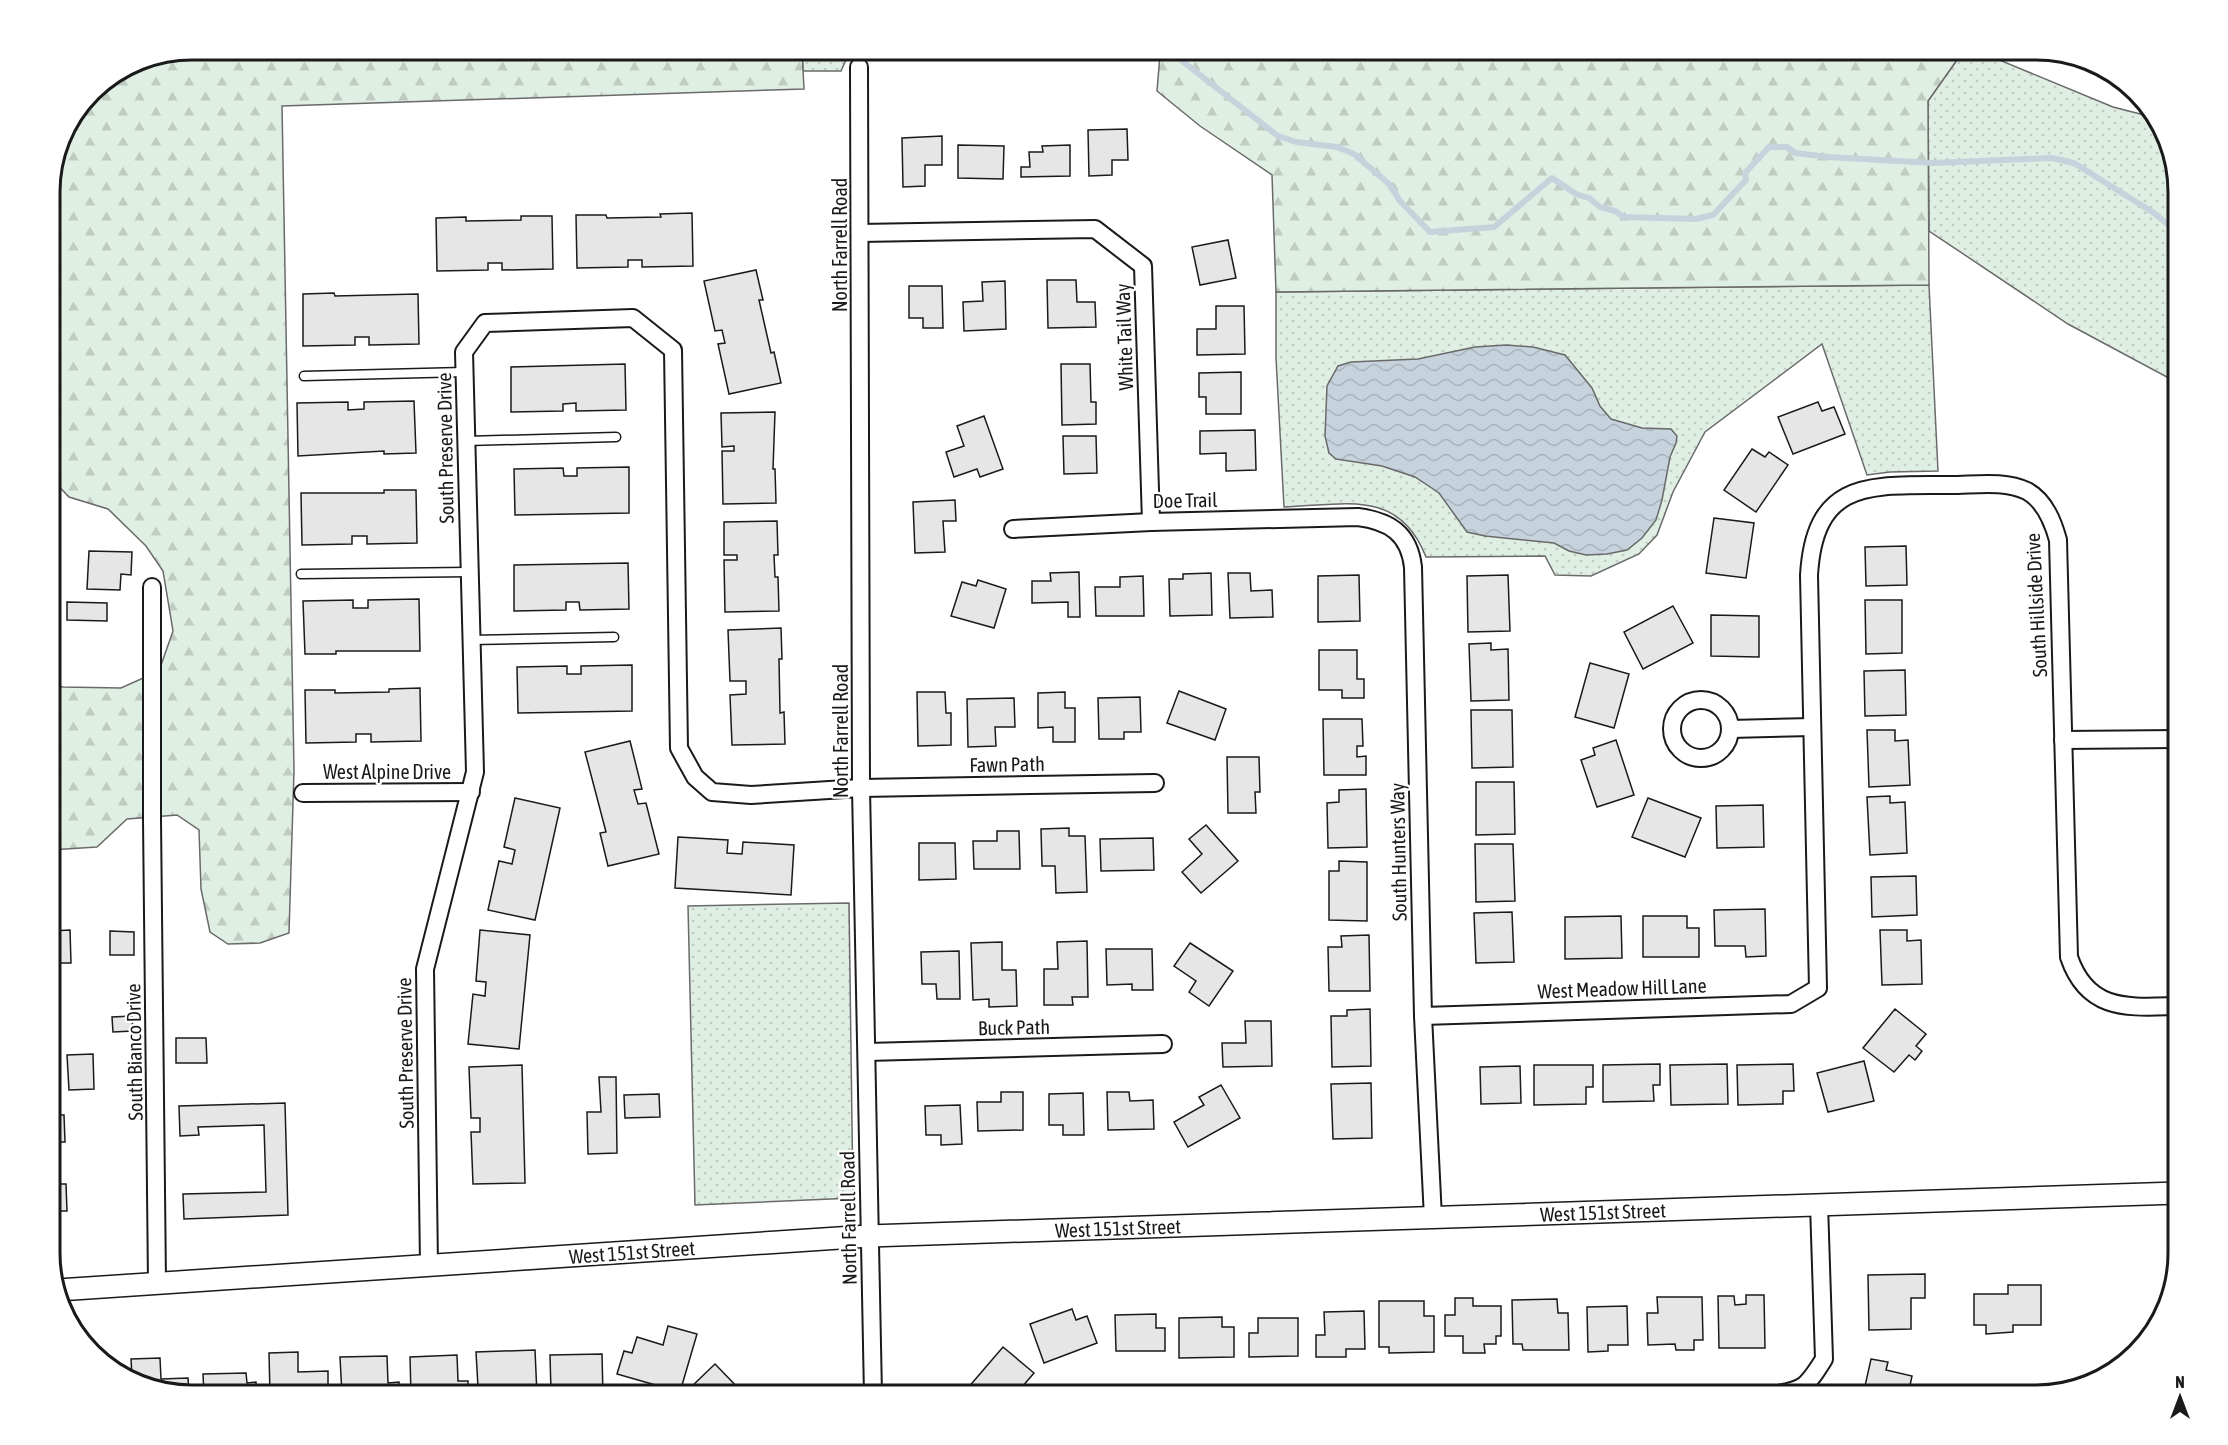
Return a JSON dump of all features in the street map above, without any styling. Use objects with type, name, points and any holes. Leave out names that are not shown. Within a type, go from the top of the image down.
[{"type":"street","name":"North Farrell Road","points":[[859,67],[861,788],[873,1385]]},
{"type":"street","name":"White Tail Way","points":[[860,233],[1095,230],[1143,266],[1151,522]]},
{"type":"street","name":"South Preserve Drive","points":[[429,1265],[425,969],[475,772],[464,352],[484,323],[633,318],[673,350],[679,748],[695,777],[712,792],[751,795],[861,788]]},
{"type":"street","name":"South Hillside Drive","points":[[1818,988],[1810,556],[1813,540],[1827,513],[1840,500],[1860,489],[2003,484],[2028,492],[2043,506],[2053,521],[2058,540],[2069,957],[2075,975],[2088,991],[2105,1002],[2129,1007],[2168,1006]]},
{"type":"street","name":"Doe Trail","points":[[1013,529],[1151,522],[1358,518]]},
{"type":"street","name":"South Hunters Way","points":[[1358,518],[1378,520],[1389,525],[1399,535],[1411,554],[1423,1016],[1433,1218]]},
{"type":"street","name":"South Bianco Drive","points":[[152,587],[157,1283]]},
{"type":"street","points":[[1730,729],[1812,727]]},
{"type":"street","points":[[2062,740],[2168,739]]},
{"type":"street","name":"Fawn Path","points":[[861,788],[1155,783]]},
{"type":"street","name":"West Alpine Drive","points":[[303,793],[471,792]]},
{"type":"street","name":"West Meadow Hill Lane","points":[[1423,1016],[1791,1004],[1818,988]]},
{"type":"street","name":"Buck Path","points":[[867,1052],[1163,1044]]},
{"type":"street","name":"West 151st Street","points":[[66,1289],[869,1236],[2168,1193]]},
{"type":"street","points":[[1804,1385],[1812,1378],[1824,1359],[1819,1204]]},
{"type":"lane","points":[[304,376],[464,372]]},
{"type":"lane","points":[[466,441],[616,437]]},
{"type":"lane","points":[[301,574],[469,572]]},
{"type":"lane","points":[[471,640],[614,636]]},
{"type":"green space","points":[[192,60],[803,60],[804,89],[282,106],[294,770],[289,933],[260,943],[228,944],[210,932],[201,889],[199,830],[177,815],[127,819],[97,847],[60,849],[60,686],[121,688],[159,671],[173,631],[163,571],[146,546],[108,509],[69,497],[60,488],[60,184],[70,142],[82,119],[99,99],[119,82],[142,70],[158,65]]},
{"type":"green space","points":[[802,60],[846,60],[841,71],[803,71]]},
{"type":"green space","points":[[1160,60],[1957,60],[1928,101],[1929,285],[1276,292],[1272,175],[1200,126],[1157,91]]},
{"type":"green space","points":[[1957,60],[1999,60],[2113,107],[2143,115],[2161,150],[2168,184],[2168,378],[2068,324],[1929,231],[1928,101]]},
{"type":"green space","points":[[1929,285],[1938,471],[1867,475],[1822,344],[1705,432],[1673,492],[1657,535],[1639,554],[1591,576],[1555,575],[1545,556],[1426,557],[1415,535],[1401,520],[1385,510],[1368,505],[1328,504],[1284,507],[1276,358],[1276,292]]},
{"type":"green space","points":[[849,903],[853,1198],[695,1205],[688,906]]},
{"type":"water","points":[[1506,345],[1533,347],[1565,355],[1592,388],[1600,406],[1611,419],[1642,428],[1671,429],[1677,436],[1656,520],[1642,538],[1627,550],[1586,555],[1569,551],[1554,543],[1467,532],[1439,493],[1415,477],[1382,466],[1336,459],[1329,453],[1325,436],[1327,386],[1338,366],[1351,362],[1418,359],[1475,347]]},
{"type":"building","points":[[1127,129],[1128,160],[1112,160],[1112,175],[1089,176],[1088,130]]},
{"type":"building","points":[[942,136],[942,165],[925,165],[925,186],[903,187],[902,138]]},
{"type":"building","points":[[958,145],[1004,146],[1003,179],[958,178]]},
{"type":"building","points":[[1070,145],[1070,176],[1021,177],[1021,167],[1030,167],[1029,152],[1043,152],[1042,146]]},
{"type":"building","points":[[692,213],[693,266],[642,267],[642,260],[628,260],[628,267],[577,268],[576,215],[606,215],[607,218],[661,217],[660,214]]},
{"type":"building","points":[[521,216],[552,216],[553,269],[502,270],[502,263],[488,263],[488,270],[437,271],[436,218],[466,217],[466,221],[521,220]]},
{"type":"building","points":[[1228,240],[1236,278],[1200,285],[1192,247]]},
{"type":"building","points":[[756,270],[763,300],[759,300],[771,353],[774,352],[781,383],[729,394],[718,344],[725,343],[722,330],[715,331],[704,281]]},
{"type":"building","points":[[1047,280],[1076,280],[1077,302],[1095,302],[1096,327],[1048,328]]},
{"type":"building","points":[[1005,281],[1006,329],[964,331],[963,302],[983,301],[982,282]]},
{"type":"building","points":[[909,286],[942,286],[943,328],[923,328],[923,318],[909,318]]},
{"type":"building","points":[[334,293],[335,296],[418,294],[419,344],[369,345],[369,337],[355,337],[355,345],[303,346],[303,294]]},
{"type":"building","points":[[1216,306],[1244,306],[1245,354],[1197,355],[1197,329],[1216,329]]},
{"type":"building","points":[[625,364],[626,410],[576,411],[576,403],[563,404],[563,411],[511,412],[511,367]]},
{"type":"building","points":[[1061,364],[1090,364],[1091,402],[1096,402],[1096,424],[1062,425]]},
{"type":"building","points":[[1241,372],[1241,414],[1206,414],[1206,397],[1199,397],[1199,373]]},
{"type":"building","points":[[414,401],[416,453],[384,454],[384,451],[298,456],[297,403],[348,402],[348,410],[364,409],[364,402]]},
{"type":"building","points":[[1818,402],[1822,411],[1834,407],[1845,434],[1793,454],[1778,417]]},
{"type":"building","points":[[775,412],[773,469],[775,469],[776,503],[723,504],[722,451],[734,451],[734,446],[722,447],[721,413]]},
{"type":"building","points":[[984,416],[1003,469],[980,477],[977,469],[954,477],[946,452],[964,446],[957,426]]},
{"type":"building","points":[[1255,430],[1256,470],[1226,471],[1226,453],[1200,454],[1200,431]]},
{"type":"building","points":[[1063,436],[1096,436],[1097,473],[1064,474]]},
{"type":"building","points":[[1752,449],[1765,457],[1769,452],[1788,465],[1756,512],[1724,490]]},
{"type":"building","points":[[629,467],[629,513],[515,515],[514,469],[563,468],[564,476],[577,476],[577,468]]},
{"type":"building","points":[[384,490],[416,490],[417,543],[367,544],[367,536],[352,536],[352,544],[302,545],[301,493],[384,493]]},
{"type":"building","points":[[955,500],[956,521],[943,521],[945,552],[915,553],[913,502]]},
{"type":"building","points":[[1714,518],[1754,523],[1746,578],[1706,573]]},
{"type":"building","points":[[777,521],[778,555],[774,555],[775,577],[778,577],[779,611],[725,612],[724,560],[737,560],[737,555],[724,555],[724,522]]},
{"type":"building","points":[[1906,546],[1907,585],[1866,586],[1865,547]]},
{"type":"building","points":[[89,551],[132,552],[131,575],[121,574],[120,590],[87,589]]},
{"type":"building","points":[[628,563],[629,609],[580,610],[579,602],[566,602],[566,610],[514,611],[514,565]]},
{"type":"building","points":[[1079,572],[1080,617],[1068,617],[1068,602],[1032,603],[1032,581],[1051,581],[1050,573]]},
{"type":"building","points":[[1211,573],[1212,615],[1170,616],[1169,579],[1183,579],[1183,574]]},
{"type":"building","points":[[1228,573],[1250,573],[1251,591],[1272,590],[1273,617],[1230,618]]},
{"type":"building","points":[[1359,575],[1360,621],[1318,622],[1318,576]]},
{"type":"building","points":[[1508,575],[1510,631],[1468,632],[1467,576]]},
{"type":"building","points":[[1143,576],[1144,616],[1096,616],[1095,587],[1120,587],[1120,577]]},
{"type":"building","points":[[978,580],[1006,589],[994,628],[951,616],[962,582],[976,586]]},
{"type":"building","points":[[419,599],[420,651],[336,651],[336,654],[305,654],[303,601],[353,600],[353,608],[368,608],[368,600]]},
{"type":"building","points":[[1865,600],[1902,600],[1902,653],[1866,654]]},
{"type":"building","points":[[67,602],[107,603],[107,621],[67,620]]},
{"type":"building","points":[[1673,606],[1693,643],[1643,669],[1624,632]]},
{"type":"building","points":[[1711,615],[1759,616],[1759,657],[1711,656]]},
{"type":"building","points":[[781,628],[780,713],[784,712],[785,744],[732,745],[730,695],[746,694],[746,681],[730,681],[728,630]]},
{"type":"building","points":[[1491,643],[1491,650],[1508,649],[1509,700],[1471,701],[1469,644]]},
{"type":"building","points":[[1319,650],[1357,650],[1357,679],[1364,679],[1364,698],[1342,698],[1342,690],[1319,690]]},
{"type":"building","points":[[1590,663],[1629,674],[1614,728],[1575,717]]},
{"type":"building","points":[[632,665],[632,711],[518,713],[517,667],[567,666],[567,674],[581,674],[581,666]]},
{"type":"building","points":[[1905,670],[1906,715],[1865,716],[1864,671]]},
{"type":"building","points":[[420,688],[421,741],[371,742],[371,734],[356,734],[356,742],[306,743],[305,690],[335,690],[335,693],[389,692],[389,689]]},
{"type":"building","points":[[1179,691],[1226,709],[1215,740],[1167,723]]},
{"type":"building","points":[[917,692],[945,692],[946,713],[951,713],[951,745],[918,746]]},
{"type":"building","points":[[1065,692],[1065,708],[1075,708],[1075,742],[1053,742],[1053,727],[1038,728],[1038,693]]},
{"type":"building","points":[[1140,697],[1141,732],[1124,732],[1124,739],[1099,739],[1098,698]]},
{"type":"building","points":[[1014,698],[1015,727],[995,727],[996,746],[968,747],[967,699]]},
{"type":"building","points":[[1471,710],[1512,710],[1513,767],[1472,768]]},
{"type":"building","points":[[1323,719],[1362,719],[1363,746],[1357,746],[1357,757],[1366,756],[1366,775],[1324,775]]},
{"type":"building","points":[[1867,730],[1895,730],[1895,741],[1908,740],[1910,785],[1869,787]]},
{"type":"building","points":[[1616,740],[1634,795],[1597,807],[1581,760],[1595,755],[1593,748]]},
{"type":"building","points":[[630,741],[642,789],[634,790],[638,804],[646,803],[659,854],[608,866],[600,833],[606,832],[585,752]]},
{"type":"building","points":[[1227,757],[1259,757],[1260,792],[1255,792],[1256,813],[1228,813]]},
{"type":"building","points":[[1476,782],[1514,782],[1515,834],[1476,835]]},
{"type":"building","points":[[1366,789],[1367,847],[1328,848],[1327,803],[1339,802],[1339,790]]},
{"type":"building","points":[[1890,796],[1890,803],[1905,802],[1907,853],[1870,855],[1867,797]]},
{"type":"building","points":[[515,798],[560,808],[535,920],[488,910],[499,861],[512,864],[515,850],[504,847]]},
{"type":"building","points":[[1648,798],[1701,818],[1685,857],[1632,837]]},
{"type":"building","points":[[1763,805],[1764,847],[1717,848],[1716,806]]},
{"type":"building","points":[[1206,825],[1238,861],[1201,893],[1182,872],[1202,854],[1189,839]]},
{"type":"building","points":[[1069,828],[1069,836],[1085,836],[1087,892],[1056,893],[1055,866],[1042,866],[1041,829]]},
{"type":"building","points":[[997,831],[1019,831],[1020,869],[974,869],[973,841],[997,841]]},
{"type":"building","points":[[678,837],[728,840],[727,853],[742,854],[743,842],[794,845],[791,895],[675,888]]},
{"type":"building","points":[[1153,838],[1154,870],[1101,871],[1100,839]]},
{"type":"building","points":[[919,843],[955,843],[956,879],[919,880]]},
{"type":"building","points":[[1475,844],[1513,844],[1515,901],[1476,902]]},
{"type":"building","points":[[1339,861],[1367,862],[1367,921],[1329,920],[1329,871],[1339,871]]},
{"type":"building","points":[[1916,876],[1917,915],[1872,917],[1871,877]]},
{"type":"building","points":[[1765,909],[1766,956],[1746,957],[1745,946],[1715,946],[1714,910]]},
{"type":"building","points":[[1512,912],[1514,962],[1476,963],[1474,913]]},
{"type":"building","points":[[1621,916],[1622,958],[1565,959],[1565,917]]},
{"type":"building","points":[[1643,916],[1687,916],[1687,928],[1699,928],[1699,957],[1643,957]]},
{"type":"building","points":[[60,930],[70,930],[71,963],[60,963]]},
{"type":"building","points":[[480,930],[530,935],[519,1049],[468,1044],[473,994],[485,996],[486,982],[476,981]]},
{"type":"building","points":[[1880,930],[1907,930],[1907,941],[1921,940],[1922,984],[1882,985]]},
{"type":"building","points":[[110,931],[134,932],[134,955],[110,955]]},
{"type":"building","points":[[1369,935],[1370,991],[1329,991],[1328,947],[1342,947],[1341,936]]},
{"type":"building","points":[[1087,941],[1088,997],[1072,997],[1073,1005],[1044,1005],[1044,969],[1058,969],[1057,942]]},
{"type":"building","points":[[1002,942],[1002,970],[1016,970],[1017,1006],[989,1007],[989,999],[973,1000],[971,943]]},
{"type":"building","points":[[1190,943],[1233,971],[1209,1006],[1189,992],[1196,981],[1174,966]]},
{"type":"building","points":[[1106,949],[1152,949],[1153,990],[1132,990],[1132,984],[1107,985]]},
{"type":"building","points":[[959,951],[960,999],[937,999],[936,984],[922,984],[921,952]]},
{"type":"building","points":[[1370,1009],[1371,1066],[1332,1067],[1331,1016],[1347,1016],[1347,1010]]},
{"type":"building","points":[[1895,1009],[1926,1034],[1916,1046],[1922,1051],[1915,1060],[1909,1055],[1894,1072],[1863,1048]]},
{"type":"building","points":[[132,1016],[133,1031],[113,1032],[112,1017]]},
{"type":"building","points":[[1245,1021],[1271,1021],[1272,1066],[1223,1067],[1222,1043],[1246,1043]]},
{"type":"building","points":[[176,1038],[206,1038],[207,1063],[176,1063]]},
{"type":"building","points":[[93,1054],[94,1089],[69,1090],[67,1055]]},
{"type":"building","points":[[1864,1061],[1874,1101],[1828,1112],[1817,1073]]},
{"type":"building","points":[[1660,1064],[1660,1085],[1653,1085],[1654,1101],[1603,1102],[1603,1065]]},
{"type":"building","points":[[1727,1064],[1728,1104],[1671,1105],[1670,1065]]},
{"type":"building","points":[[1793,1064],[1794,1091],[1783,1091],[1783,1104],[1738,1105],[1737,1065]]},
{"type":"building","points":[[522,1065],[525,1183],[473,1184],[471,1132],[480,1132],[480,1118],[471,1118],[469,1067]]},
{"type":"building","points":[[1534,1065],[1593,1065],[1593,1087],[1586,1087],[1586,1104],[1534,1105]]},
{"type":"building","points":[[1520,1066],[1521,1103],[1481,1104],[1480,1067]]},
{"type":"building","points":[[599,1077],[616,1077],[617,1153],[588,1154],[587,1112],[601,1112]]},
{"type":"building","points":[[1371,1083],[1372,1138],[1333,1139],[1331,1084]]},
{"type":"building","points":[[1221,1085],[1240,1118],[1188,1147],[1174,1122],[1204,1105],[1199,1097]]},
{"type":"building","points":[[1001,1092],[1023,1092],[1023,1130],[978,1131],[977,1102],[1001,1102]]},
{"type":"building","points":[[1107,1092],[1129,1092],[1130,1101],[1153,1100],[1154,1129],[1108,1130]]},
{"type":"building","points":[[1083,1093],[1084,1135],[1063,1135],[1063,1125],[1049,1125],[1049,1094]]},
{"type":"building","points":[[659,1094],[660,1117],[625,1118],[624,1095]]},
{"type":"building","points":[[285,1103],[288,1215],[184,1219],[183,1194],[266,1192],[264,1125],[198,1127],[199,1135],[180,1136],[179,1106]]},
{"type":"building","points":[[960,1105],[962,1144],[941,1145],[941,1135],[926,1135],[925,1106]]},
{"type":"building","points":[[60,1115],[64,1115],[65,1142],[60,1142]]},
{"type":"building","points":[[60,1184],[66,1184],[67,1211],[60,1211]]},
{"type":"building","points":[[1925,1274],[1925,1298],[1911,1298],[1911,1329],[1869,1330],[1868,1275]]},
{"type":"building","points":[[2008,1285],[2041,1285],[2041,1325],[2013,1325],[2013,1332],[1986,1334],[1986,1325],[1974,1325],[1974,1294],[2008,1294]]},
{"type":"building","points":[[1746,1295],[1764,1295],[1765,1348],[1719,1348],[1718,1296],[1734,1296],[1735,1305],[1746,1304]]},
{"type":"building","points":[[1657,1297],[1702,1297],[1703,1340],[1694,1340],[1694,1350],[1676,1350],[1675,1344],[1648,1345],[1647,1313],[1658,1313]]},
{"type":"building","points":[[1455,1298],[1473,1298],[1473,1306],[1501,1306],[1501,1336],[1496,1336],[1496,1344],[1484,1344],[1485,1353],[1463,1353],[1463,1336],[1445,1336],[1445,1315],[1455,1315]]},
{"type":"building","points":[[1557,1299],[1558,1313],[1568,1313],[1569,1350],[1523,1350],[1522,1344],[1513,1344],[1512,1300]]},
{"type":"building","points":[[1379,1301],[1424,1301],[1424,1316],[1434,1316],[1434,1352],[1389,1353],[1389,1347],[1379,1347]]},
{"type":"building","points":[[1627,1306],[1628,1345],[1608,1345],[1608,1351],[1588,1352],[1587,1307]]},
{"type":"building","points":[[1072,1309],[1076,1320],[1087,1316],[1097,1343],[1044,1363],[1030,1324]]},
{"type":"building","points":[[1364,1311],[1365,1349],[1346,1349],[1346,1357],[1316,1357],[1316,1335],[1325,1335],[1324,1312]]},
{"type":"building","points":[[1156,1314],[1156,1328],[1165,1328],[1165,1351],[1116,1351],[1115,1315]]},
{"type":"building","points":[[1222,1317],[1222,1327],[1234,1327],[1234,1357],[1179,1358],[1179,1318]]},
{"type":"building","points":[[1258,1318],[1298,1318],[1298,1356],[1249,1357],[1249,1333],[1258,1333]]},
{"type":"building","points":[[668,1326],[697,1334],[682,1385],[656,1385],[617,1374],[624,1351],[632,1353],[637,1337],[663,1345]]},
{"type":"building","points":[[1003,1347],[1034,1373],[1024,1385],[970,1385]]},
{"type":"building","points":[[535,1350],[537,1385],[478,1385],[476,1352]]},
{"type":"building","points":[[298,1352],[298,1372],[328,1371],[328,1385],[270,1385],[269,1353]]},
{"type":"building","points":[[602,1354],[603,1385],[551,1385],[550,1355]]},
{"type":"building","points":[[457,1355],[458,1381],[468,1381],[468,1385],[411,1385],[410,1357]]},
{"type":"building","points":[[387,1356],[388,1383],[399,1382],[399,1385],[341,1385],[340,1357]]},
{"type":"building","points":[[160,1358],[161,1379],[188,1378],[188,1385],[150,1378],[134,1371],[132,1370],[131,1359]]},
{"type":"building","points":[[1871,1359],[1888,1362],[1886,1370],[1912,1376],[1910,1385],[1865,1385]]},
{"type":"building","points":[[715,1364],[735,1385],[693,1385]]},
{"type":"building","points":[[246,1373],[247,1383],[256,1382],[256,1385],[204,1385],[203,1374]]},
{"type":"waterway","points":[[1181,60],[1278,136],[1296,142],[1337,147],[1354,154],[1389,184],[1400,201],[1430,232],[1494,227],[1552,178],[1576,194],[1589,198],[1600,207],[1615,211],[1624,217],[1696,219],[1713,215],[1746,180],[1745,173],[1769,147],[1787,147],[1795,153],[1828,157],[1932,163],[2052,158],[2074,163],[2154,213],[2168,225]]}]
